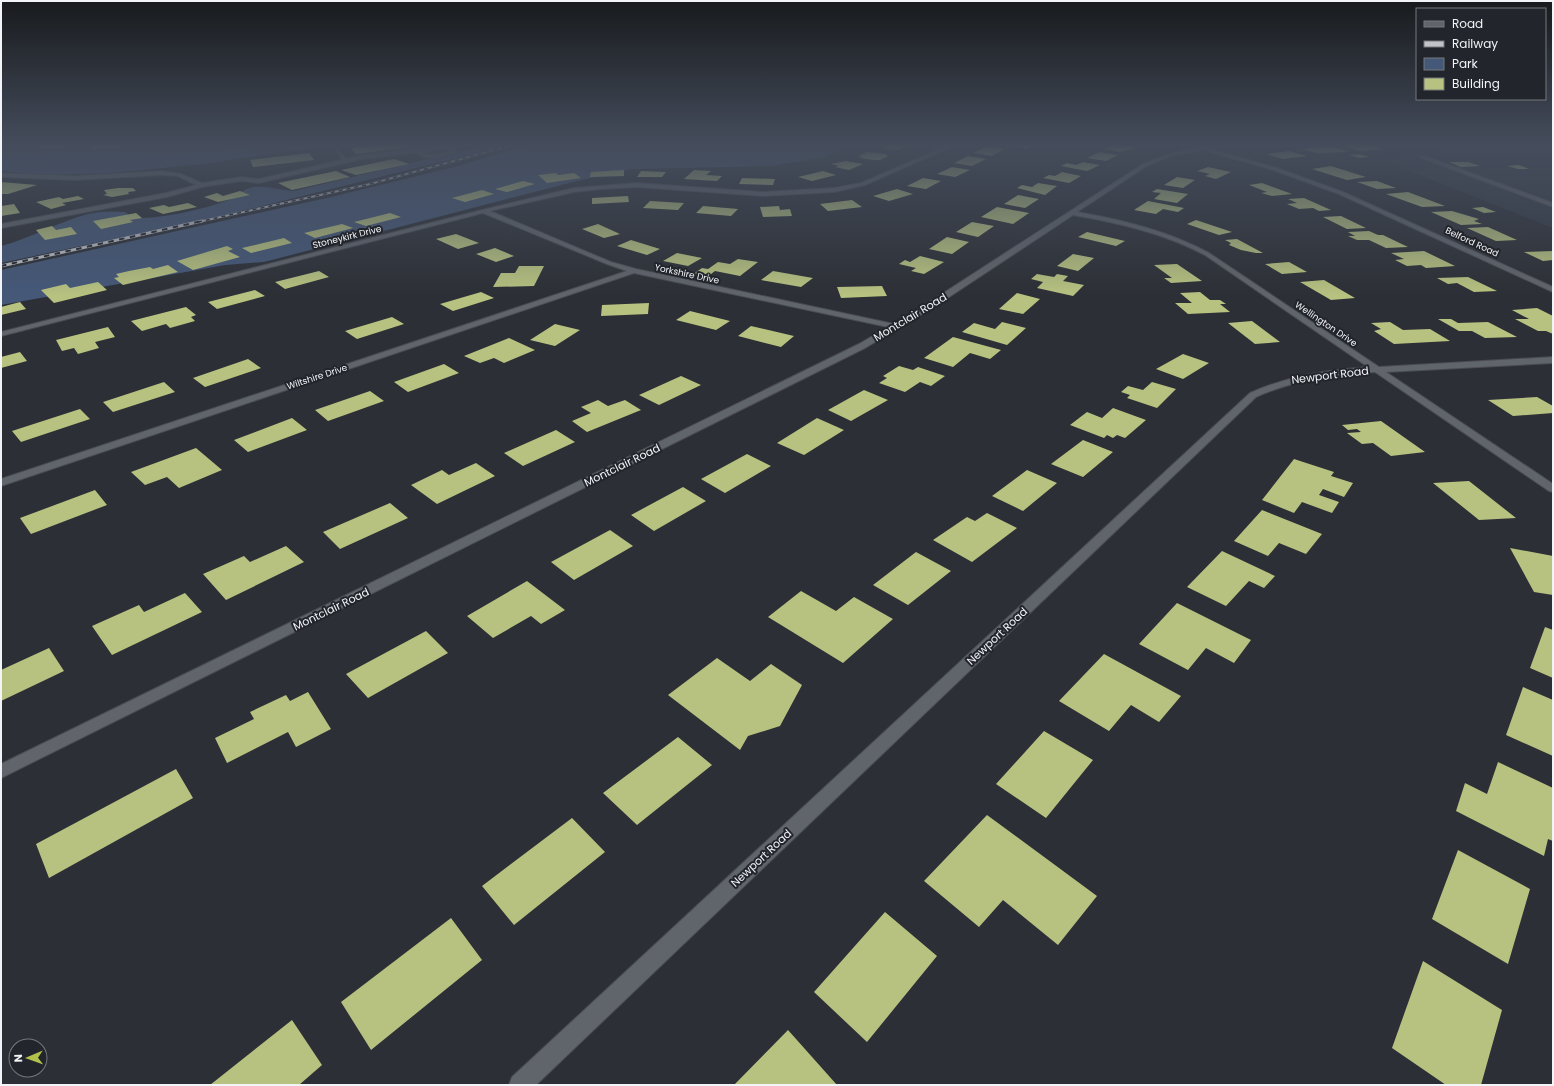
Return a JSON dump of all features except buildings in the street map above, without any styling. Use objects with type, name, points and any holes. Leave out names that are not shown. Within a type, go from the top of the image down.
[{"type":"street","points":[[1,226],[168,195]]},
{"type":"street","name":"Stoneykirk Drive","points":[[1,334],[484,211],[554,195]]},
{"type":"street","name":"Montclair Road","points":[[1,771],[855,350],[937,300],[1099,195]]},
{"type":"street","name":"Belford Road","points":[[1343,195],[1553,290]]},
{"type":"street","points":[[1525,195],[1553,205]]},
{"type":"street","name":"Yorkshire Drive","points":[[484,211],[610,263],[634,271],[894,326]]},
{"type":"street","name":"Wellington Drive","points":[[1071,213],[1144,228],[1194,247],[1553,489]]},
{"type":"street","name":"Wiltshire Drive","points":[[1,483],[634,271]]},
{"type":"street","name":"Newport Road","points":[[520,1085],[1253,395],[1269,386],[1289,380],[1312,376],[1376,370],[1553,360]]},
{"type":"shaded area","points":[[1469,195],[1553,195],[1553,228]]},
{"type":"green space","points":[[238,195],[308,195],[222,216],[1,263],[1,246],[23,239],[77,217],[97,212],[125,212],[132,218],[156,217],[195,210],[233,198]]},
{"type":"green space","points":[[341,195],[524,195],[264,262],[225,265],[1,305],[1,270]]},
{"type":"railway","points":[[198,222],[322,195]]},
{"type":"railway","points":[[1,266],[202,221]]}]
